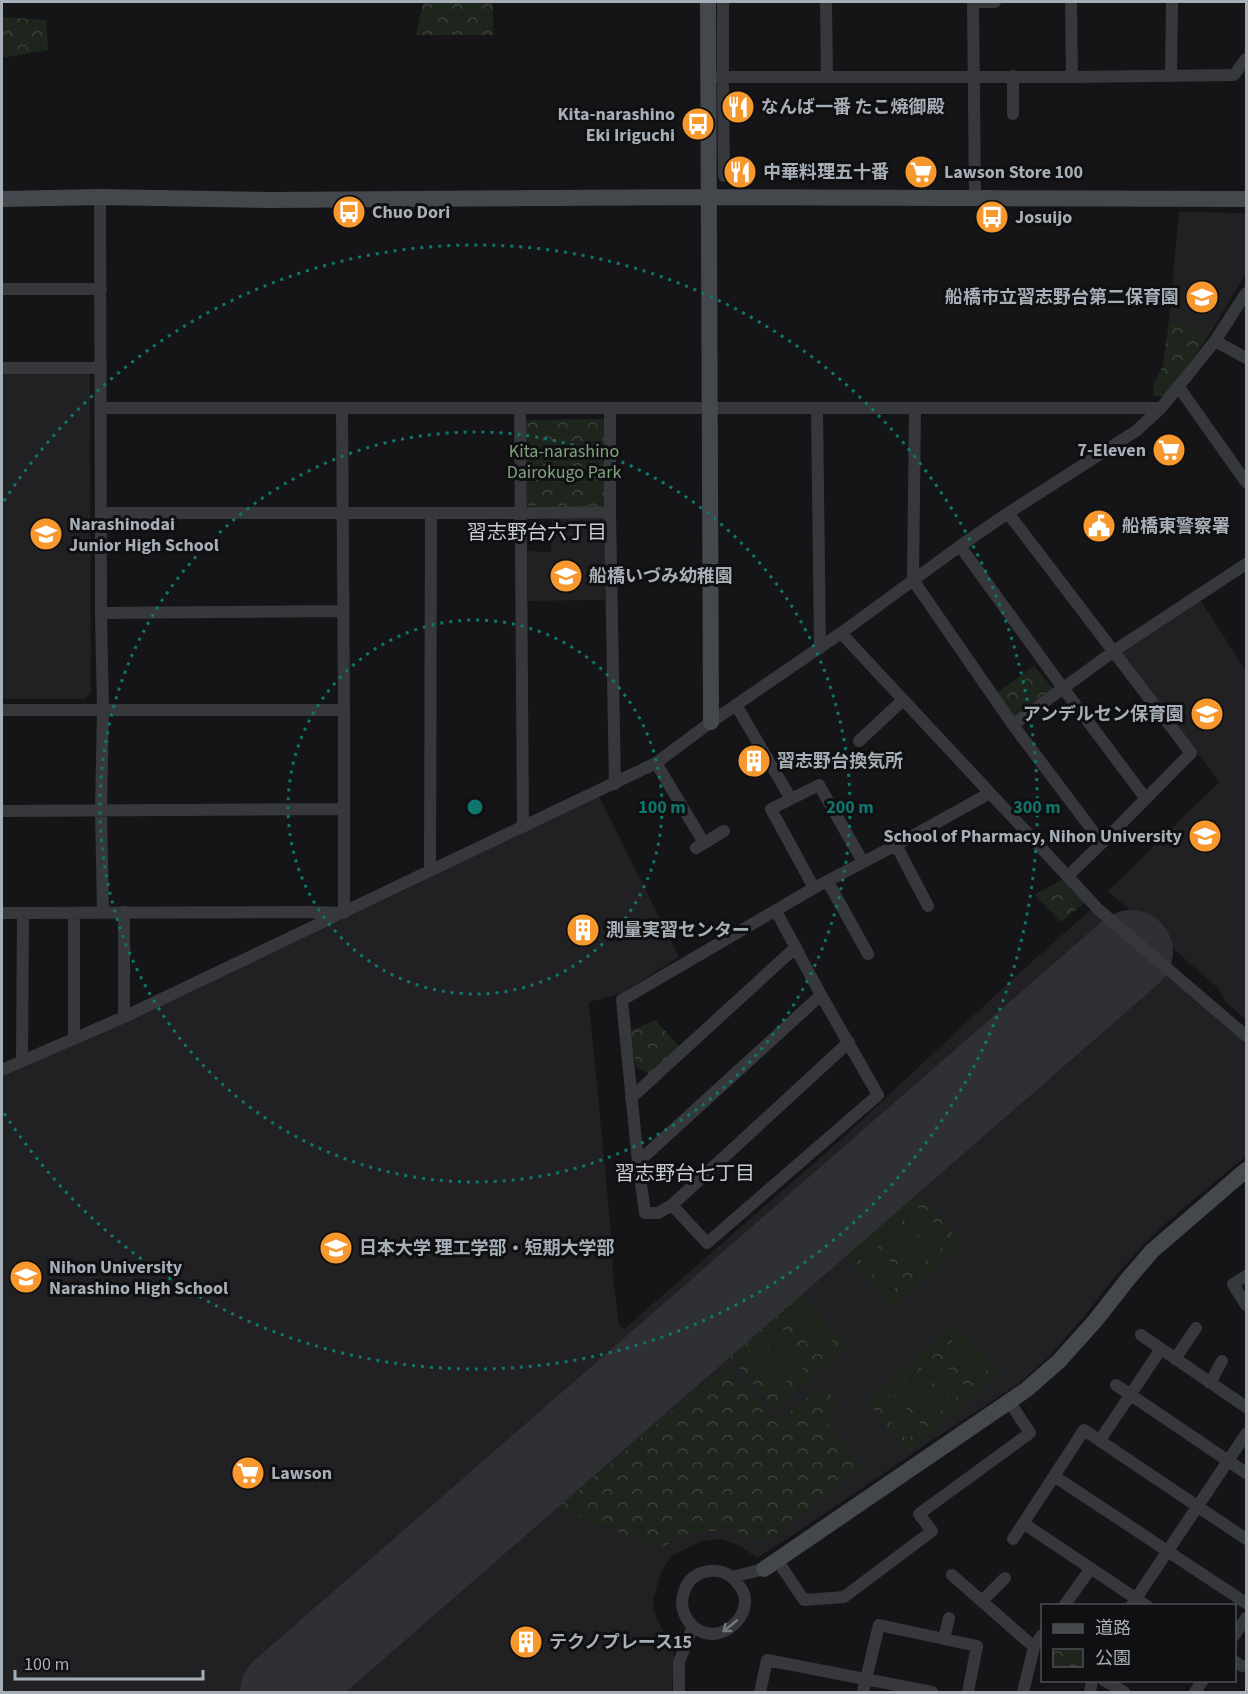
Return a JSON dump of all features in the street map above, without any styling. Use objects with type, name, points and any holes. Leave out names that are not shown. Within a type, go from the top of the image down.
[{"type":"street","points":[[708,2],[719,78],[724,176]]},
{"type":"street","points":[[711,722],[709,197],[723,2]]},
{"type":"street","points":[[826,2],[827,77]]},
{"type":"street","points":[[975,198],[973,2],[995,2]]},
{"type":"street","points":[[1071,2],[1072,77]]},
{"type":"street","points":[[1172,2],[1172,76]]},
{"type":"street","points":[[719,78],[1234,75],[1246,59]]},
{"type":"street","points":[[1013,76],[1013,114]]},
{"type":"street","points":[[2,199],[709,197],[1246,199]]},
{"type":"street","points":[[100,198],[103,912]]},
{"type":"street","points":[[2,289],[101,289]]},
{"type":"street","points":[[2,1070],[124,1017],[656,763],[960,546],[1136,431],[1161,408],[1215,341],[1246,292]]},
{"type":"street","points":[[1215,341],[1246,358]]},
{"type":"street","points":[[2,368],[101,368]]},
{"type":"street","points":[[1178,386],[1246,482]]},
{"type":"street","points":[[102,408],[1161,408]]},
{"type":"street","points":[[520,408],[523,827]]},
{"type":"street","points":[[610,408],[615,784]]},
{"type":"street","points":[[817,408],[820,648]]},
{"type":"street","points":[[915,408],[913,580],[1013,725],[1102,843]]},
{"type":"street","points":[[342,409],[344,913]]},
{"type":"street","points":[[101,513],[610,512]]},
{"type":"street","points":[[1008,513],[1191,753],[1071,873]]},
{"type":"street","points":[[430,871],[431,514]]},
{"type":"street","points":[[960,546],[1146,798]]},
{"type":"street","points":[[1013,725],[1114,651],[1246,564]]},
{"type":"street","points":[[101,613],[342,611]]},
{"type":"street","points":[[841,633],[1099,910],[1246,1036]]},
{"type":"street","points":[[859,741],[903,700]]},
{"type":"street","points":[[736,705],[791,799]]},
{"type":"street","points":[[2,710],[344,710]]},
{"type":"street","points":[[656,763],[700,846],[724,831]]},
{"type":"street","points":[[814,888],[771,809],[819,785],[863,862]]},
{"type":"street","points":[[849,1042],[672,1205],[658,1213],[645,1214],[622,1000],[814,888],[896,846],[990,793]]},
{"type":"street","points":[[2,811],[343,809]]},
{"type":"street","points":[[896,846],[928,906]]},
{"type":"street","points":[[828,882],[868,954]]},
{"type":"street","points":[[672,1205],[707,1243],[878,1095],[776,911]]},
{"type":"street","points":[[124,912],[124,1017]]},
{"type":"street","points":[[2,913],[344,913]]},
{"type":"street","points":[[22,1060],[23,913]]},
{"type":"street","points":[[74,913],[74,1038]]},
{"type":"street","points":[[631,1098],[796,947]]},
{"type":"street","points":[[638,1162],[821,995]]},
{"type":"street","points":[[743,1590],[771,1565],[1026,1390],[1059,1361],[1152,1251],[1246,1170]]},
{"type":"street","points":[[1246,1276],[1233,1284],[1246,1305]]},
{"type":"street","points":[[1175,1359],[1196,1328]]},
{"type":"street","points":[[1141,1335],[1246,1407]]},
{"type":"street","points":[[1100,1440],[1161,1349]]},
{"type":"street","points":[[1210,1383],[1222,1361]]},
{"type":"street","points":[[1116,1385],[1246,1473]]},
{"type":"street","points":[[771,1565],[804,1600],[844,1597],[932,1531],[919,1514],[1030,1433],[1009,1401]]},
{"type":"street","points":[[1013,1539],[1084,1430],[1246,1539]]},
{"type":"street","points":[[1023,1522],[1091,1568],[1133,1602],[1246,1434]]},
{"type":"street","points":[[1054,1476],[1246,1603]]},
{"type":"street","points":[[732,1577],[771,1565]]},
{"type":"street","points":[[1065,1604],[1091,1568]]},
{"type":"street","points":[[714,1570],[728,1573],[732,1577],[743,1590],[746,1602],[742,1613],[728,1630],[711,1634],[700,1631],[685,1618],[683,1592],[692,1578],[701,1572],[714,1570]]},
{"type":"street","points":[[952,1575],[1034,1647]]},
{"type":"street","points":[[982,1601],[1005,1578]]},
{"type":"street","points":[[944,1639],[949,1618]]},
{"type":"street","points":[[1236,1633],[1246,1618]]},
{"type":"street","points":[[863,1692],[879,1625],[977,1646],[968,1692]]},
{"type":"street","points":[[679,1692],[679,1662],[693,1626]]},
{"type":"street","points":[[1023,1692],[1034,1647],[1041,1636]]},
{"type":"street","points":[[760,1692],[767,1660],[932,1692]]},
{"type":"street","points":[[1107,1682],[1124,1692]]},
{"type":"shaded area","name":"船橋市立習志野台第二保育園","points":[[1179,212],[1246,213],[1246,273],[1209,335],[1169,320]]},
{"type":"shaded area","name":"Narashinodai Junior High School","points":[[2,374],[90,374],[91,693],[85,699],[2,699]]},
{"type":"shaded area","name":"船橋いづみ幼稚園","points":[[602,517],[605,522],[605,600],[528,601],[527,551],[551,552],[552,518]]},
{"type":"shaded area","points":[[1201,601],[1246,671],[1246,1020],[1224,1000],[1219,989],[1108,891],[1219,782],[1122,653]]},
{"type":"shaded area","name":"日本大学 理工学部・短期大学部","points":[[599,796],[679,957],[620,994],[589,1002],[611,1231],[613,1276],[619,1325],[624,1329],[845,1136],[1091,909],[1246,1044],[1246,1156],[1144,1244],[1049,1357],[1018,1384],[757,1558],[739,1545],[719,1539],[699,1542],[673,1555],[661,1572],[653,1600],[654,1611],[662,1630],[674,1642],[672,1692],[2,1692],[2,1077],[346,918]]},
{"type":"green space","points":[[423,2],[493,2],[493,35],[416,35]]},
{"type":"green space","points":[[2,17],[46,20],[48,50],[2,58]]},
{"type":"green space","points":[[1169,320],[1209,335],[1166,395],[1154,397],[1153,385],[1163,366]]},
{"type":"green space","name":"Kita-narashino Dairokugo Park","points":[[604,419],[604,503],[600,507],[528,506],[525,503],[524,420]]},
{"type":"green space","points":[[1034,666],[1055,691],[1013,720],[994,695]]},
{"type":"green space","points":[[1063,879],[1085,902],[1061,922],[1034,895]]},
{"type":"green space","points":[[655,1020],[679,1046],[650,1074],[636,1067],[631,1031]]},
{"type":"green space","points":[[916,1192],[963,1245],[892,1308],[845,1255]]},
{"type":"green space","points":[[920,1207],[949,1240],[934,1253],[904,1220]]},
{"type":"green space","points":[[898,1226],[927,1259],[912,1273],[882,1240]]},
{"type":"green space","points":[[876,1245],[905,1279],[889,1292],[860,1259]]},
{"type":"green space","points":[[801,1293],[847,1347],[775,1409],[729,1356]]},
{"type":"green space","points":[[803,1308],[833,1342],[817,1355],[788,1322]]},
{"type":"green space","points":[[956,1323],[1000,1374],[909,1452],[866,1401]]},
{"type":"green space","points":[[781,1328],[811,1361],[795,1375],[766,1341]]},
{"type":"green space","points":[[959,1336],[988,1369],[972,1383],[943,1349]]},
{"type":"green space","points":[[759,1347],[788,1381],[773,1394],[744,1361]]},
{"type":"green space","points":[[937,1355],[966,1388],[951,1402],[921,1368]]},
{"type":"green space","points":[[728,1364],[777,1423],[822,1385],[839,1405],[828,1424],[862,1467],[766,1542],[731,1529],[690,1533],[659,1548],[557,1508]]},
{"type":"green space","points":[[915,1374],[944,1407],[929,1421],[899,1387]]},
{"type":"green space","points":[[893,1393],[922,1426],[907,1440],[878,1406]]},
{"type":"runway","points":[[282,1692],[1131,952]]},
{"type":"place","name":"なんば一番 たこ焼御殿","points":[[738,107]]},
{"type":"place","name":"Kita-narashino Eki Iriguchi","points":[[698,124]]},
{"type":"place","name":"中華料理五十番","points":[[740,172]]},
{"type":"place","name":"Lawson Store 100","points":[[921,172]]},
{"type":"place","name":"Chuo Dori","points":[[349,212]]},
{"type":"place","name":"Josuijo","points":[[992,217]]},
{"type":"place","name":"船橋市立習志野台第二保育園","points":[[1202,297]]},
{"type":"place","name":"7-Eleven","points":[[1169,450]]},
{"type":"place","name":"船橋東警察署","points":[[1099,526]]},
{"type":"place","name":"Narashinodai Junior High School","points":[[46,534]]},
{"type":"place","name":"船橋いづみ幼稚園","points":[[566,576]]},
{"type":"place","name":"アンデルセン保育園","points":[[1207,714]]},
{"type":"place","name":"習志野台換気所","points":[[754,761]]},
{"type":"place","name":"School of Pharmacy, Nihon University","points":[[1205,836]]},
{"type":"place","name":"測量実習センター","points":[[583,930]]},
{"type":"place","name":"日本大学 理工学部・短期大学部","points":[[336,1248]]},
{"type":"place","name":"Nihon University Narashino High School","points":[[26,1277]]},
{"type":"place","name":"Lawson","points":[[248,1473]]},
{"type":"place","name":"テクノプレース15","points":[[526,1642]]},
{"type":"district","name":"習志野台六丁目","points":[[537,533]]},
{"type":"district","name":"習志野台七丁目","points":[[685,1174]]}]
